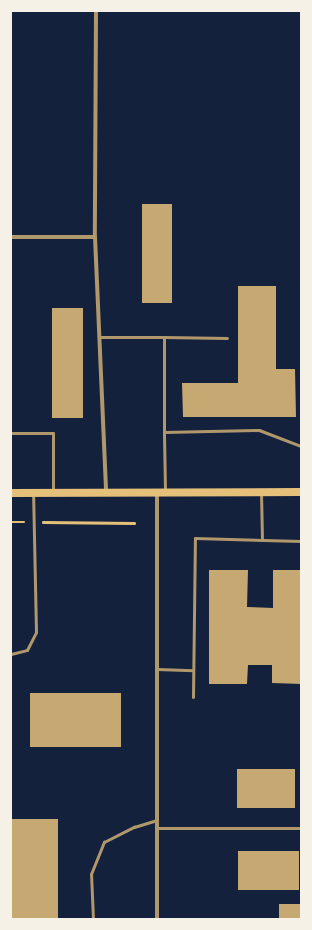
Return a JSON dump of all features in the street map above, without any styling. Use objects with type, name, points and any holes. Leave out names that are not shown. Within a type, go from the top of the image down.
[{"type":"main road","points":[[11,493],[301,492]]},
{"type":"street","points":[[96,11],[95,237],[106,493]]},
{"type":"street","points":[[11,237],[95,237]]},
{"type":"street","points":[[157,919],[157,669],[161,493]]},
{"type":"lane","points":[[99,337],[227,338]]},
{"type":"lane","points":[[161,493],[164,432],[164,337]]},
{"type":"lane","points":[[164,432],[258,430],[301,445],[301,461]]},
{"type":"lane","points":[[11,433],[53,433],[53,493]]},
{"type":"lane","points":[[261,492],[262,540]]},
{"type":"lane","points":[[11,654],[27,650],[36,632],[33,493]]},
{"type":"lane","points":[[193,697],[195,538],[301,541]]},
{"type":"lane","points":[[157,669],[193,670]]},
{"type":"lane","points":[[93,919],[90,874],[104,842],[134,827],[157,820]]},
{"type":"lane","points":[[157,828],[301,828]]},
{"type":"path","points":[[11,522],[134,523]]},
{"type":"building","points":[[142,204],[172,204],[172,303],[142,303]]},
{"type":"building","points":[[238,286],[276,286],[276,369],[295,369],[296,417],[183,417],[182,383],[238,383]]},
{"type":"building","points":[[52,308],[83,308],[83,418],[52,418]]},
{"type":"building","points":[[209,570],[248,570],[247,607],[273,608],[273,570],[301,570],[301,684],[272,683],[272,665],[248,665],[247,684],[209,684]]},
{"type":"building","points":[[30,693],[121,693],[121,747],[30,747]]},
{"type":"building","points":[[237,769],[295,769],[295,808],[237,808]]},
{"type":"building","points":[[11,819],[58,819],[58,919],[11,919]]},
{"type":"building","points":[[238,851],[299,851],[299,890],[238,890]]},
{"type":"building","points":[[279,904],[301,904],[301,919],[279,919]]}]
